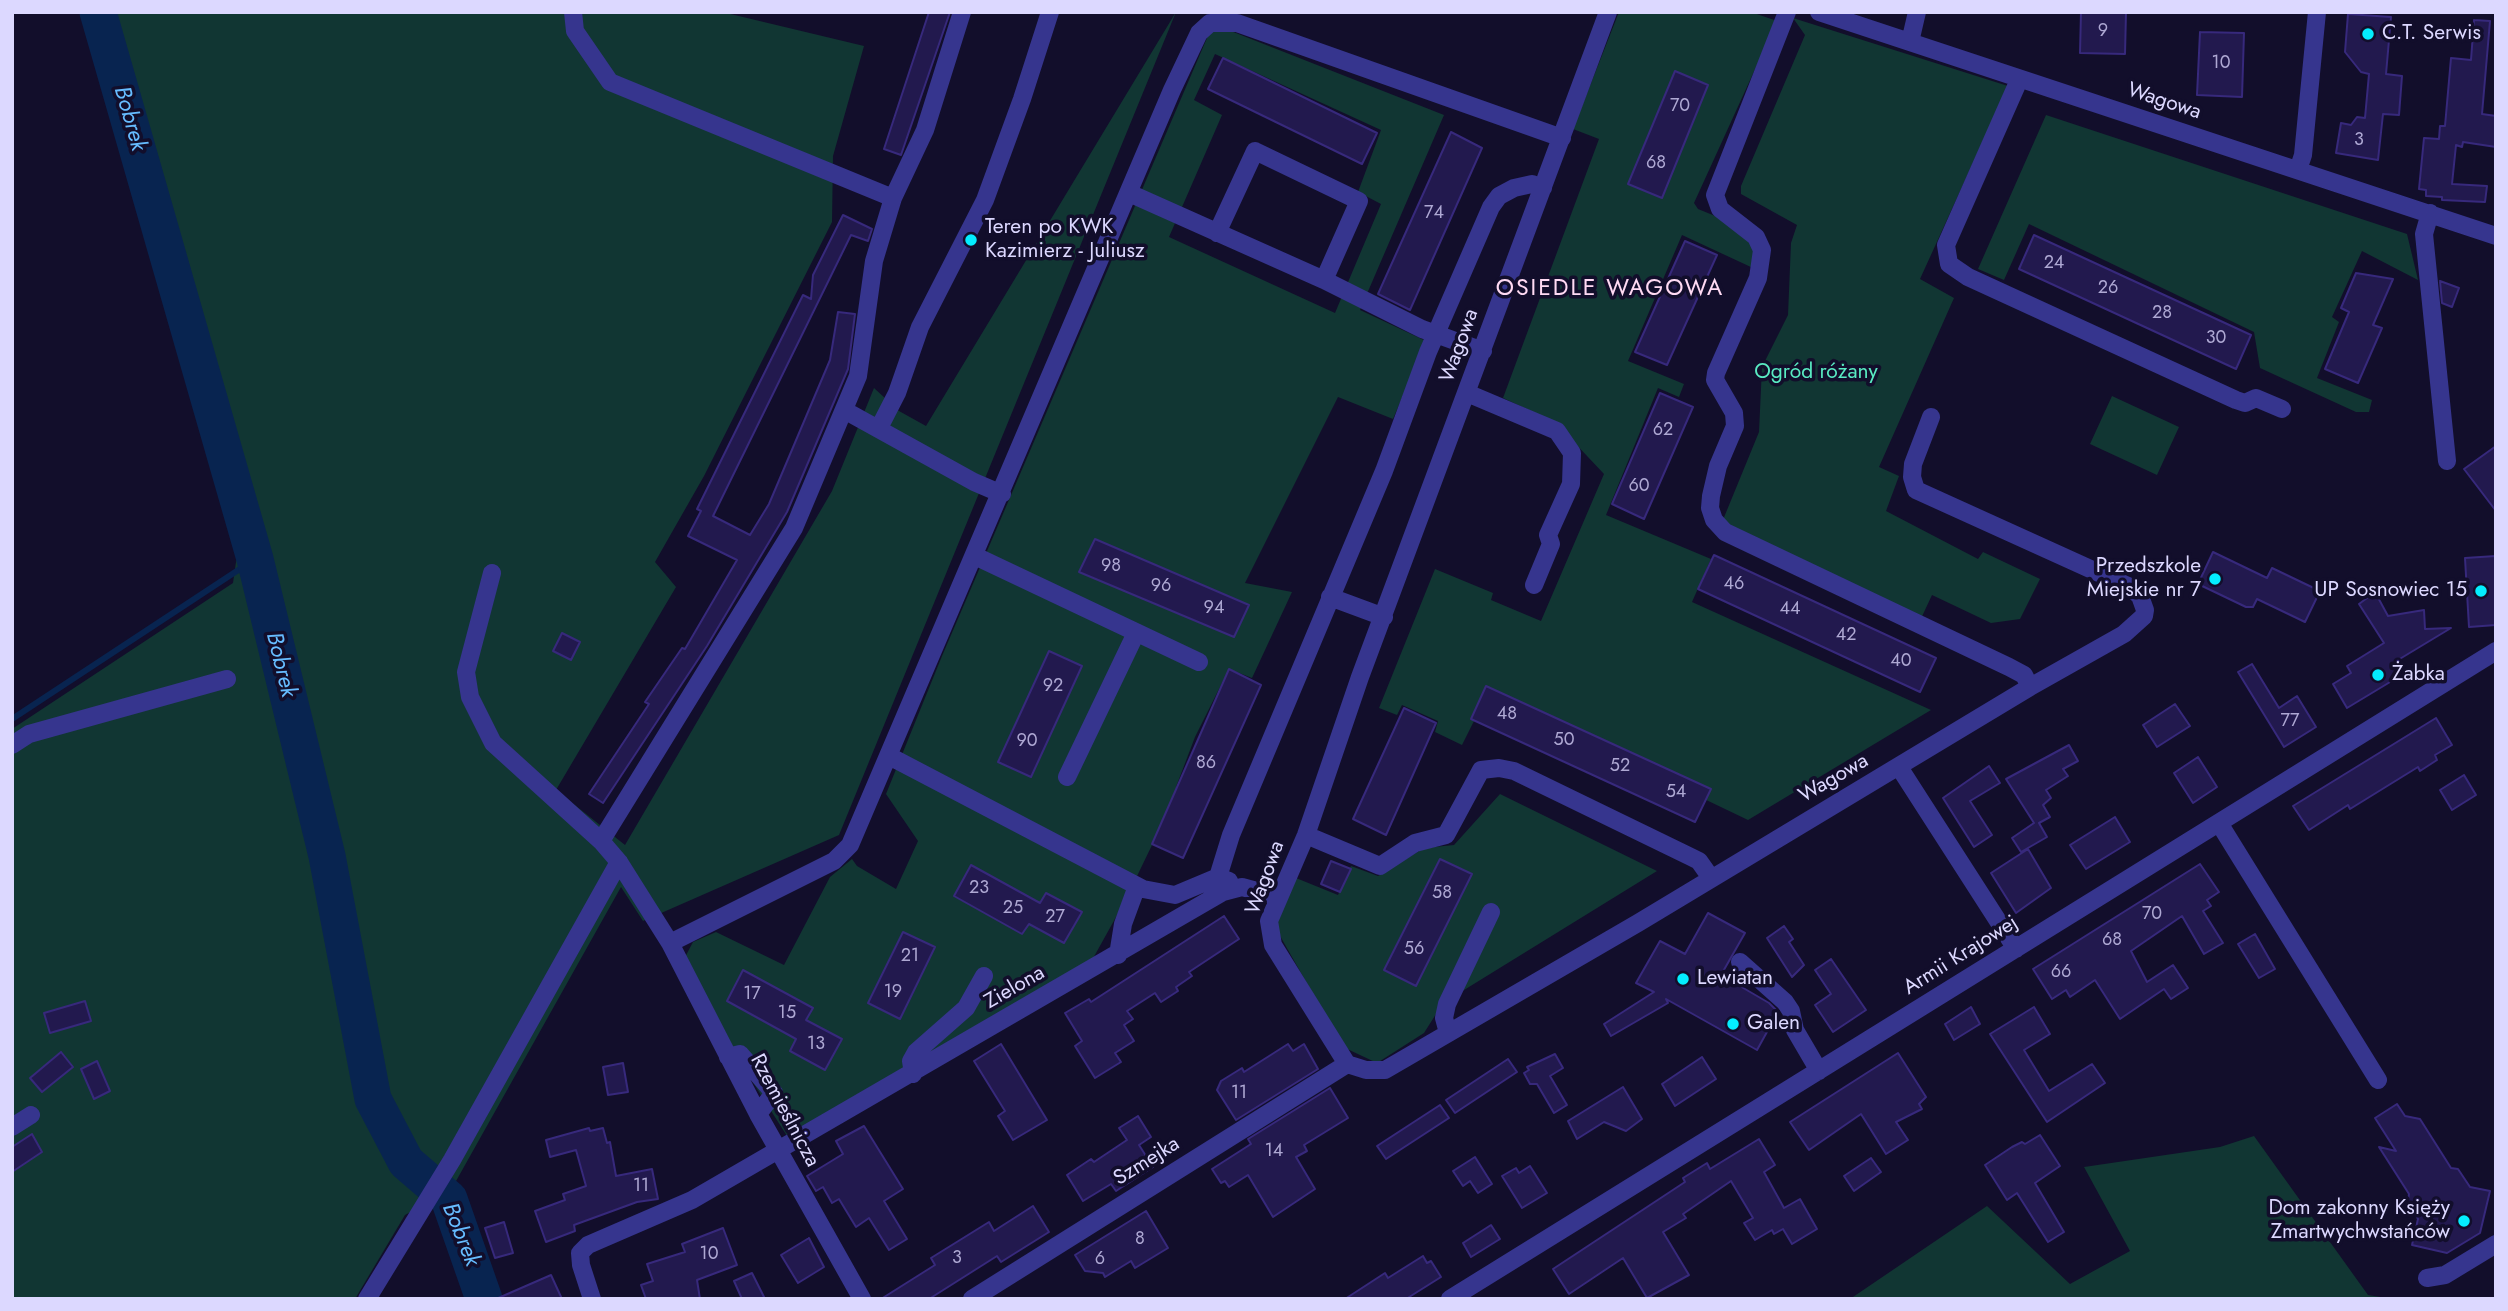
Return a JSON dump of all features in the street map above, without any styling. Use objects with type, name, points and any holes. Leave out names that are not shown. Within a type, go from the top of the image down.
[{"type":"street","points":[[573,12],[575,31],[610,82],[893,198]]},
{"type":"street","points":[[601,841],[794,528],[858,376],[874,261],[893,198],[925,130],[962,12]]},
{"type":"street","points":[[878,428],[897,393],[920,327],[985,200],[1023,99],[1050,12]]},
{"type":"street","name":"Wagowa","points":[[1608,12],[1306,835],[1269,921],[1273,945],[1347,1064],[1366,1070],[1385,1070],[2030,687],[2124,634],[2144,617],[2145,610],[2140,596],[2130,587],[1916,490],[1912,477],[1913,464],[1931,417]]},
{"type":"street","points":[[1787,12],[1715,195],[1720,209],[1756,237],[1762,250],[1758,278],[1716,373],[1715,380],[1734,413],[1735,426],[1718,467],[1711,496],[1710,508],[1714,520],[1725,531],[2024,675],[2030,687]]},
{"type":"street","name":"Wagowa","points":[[1819,12],[2496,236]]},
{"type":"street","points":[[1910,42],[1917,12]]},
{"type":"street","points":[[2298,170],[2303,155],[2317,12]]},
{"type":"street","points":[[670,943],[834,861],[850,845],[1191,46],[1199,33],[1210,23],[1226,21],[1562,138]]},
{"type":"street","points":[[2019,80],[1945,245],[1949,264],[1968,277],[2236,400],[2245,403],[2256,398],[2282,409]]},
{"type":"street","points":[[1217,233],[1255,151],[1359,201],[1324,280]]},
{"type":"street","points":[[1218,877],[1236,824],[1384,471],[1436,333],[1491,207],[1500,196],[1514,188],[1532,184],[1543,188]]},
{"type":"street","points":[[1129,193],[1436,333],[1483,351]]},
{"type":"street","points":[[2430,213],[2424,234],[2447,461]]},
{"type":"street","points":[[1467,393],[1557,431],[1572,453],[1571,484],[1548,536],[1551,544],[1534,584]]},
{"type":"street","points":[[844,410],[974,482],[1002,494]]},
{"type":"street","points":[[975,556],[1199,662]]},
{"type":"street","name":"Rzemieślnicza","points":[[492,573],[466,672],[470,697],[493,743],[601,841],[619,862],[670,943],[758,1114],[862,1299]]},
{"type":"street","points":[[1330,597],[1384,617]]},
{"type":"street","points":[[1067,776],[1136,633]]},
{"type":"street","name":"Armii Krajowej","points":[[1450,1299],[2496,651]]},
{"type":"street","points":[[12,745],[29,734],[227,678]]},
{"type":"street","points":[[890,756],[1138,886],[1175,895],[1218,877],[1228,879],[1238,887],[1279,897]]},
{"type":"street","points":[[1899,767],[2016,949]]},
{"type":"street","points":[[1306,835],[1380,866],[1415,843],[1446,835],[1481,770],[1499,768],[1514,771],[1699,861],[1711,878]]},
{"type":"street","points":[[2220,823],[2378,1080]]},
{"type":"street","points":[[367,1299],[452,1160],[619,862]]},
{"type":"street","points":[[1118,955],[1124,924],[1138,886]]},
{"type":"street","name":"Zielona","points":[[592,1299],[580,1265],[580,1253],[588,1245],[692,1200],[1238,887]]},
{"type":"street","points":[[1448,1032],[1444,1018],[1447,1004],[1491,912]]},
{"type":"street","points":[[1740,962],[1786,1002],[1795,1030],[1819,1071]]},
{"type":"street","points":[[913,1074],[911,1060],[916,1052],[966,1008],[984,976]]},
{"type":"street","name":"Szmejka","points":[[972,1299],[1347,1064]]},
{"type":"street","points":[[12,1127],[31,1115]]},
{"type":"street","points":[[2427,1278],[2445,1275],[2496,1244]]},
{"type":"green space","points":[[86,12],[722,12],[864,46],[833,156],[832,222],[704,476],[655,562],[676,587],[556,790],[625,845],[832,491],[874,388],[899,411],[926,426],[1176,12],[839,835],[643,921],[621,887],[451,1190],[405,1215],[355,1299],[12,1299],[12,729],[233,583],[237,555],[134,172]]},
{"type":"green space","points":[[1619,12],[1751,12],[1777,21],[1694,203],[1698,209],[1730,222],[1757,246],[1753,268],[1682,235],[1628,361],[1684,384],[1679,397],[1658,388],[1606,515],[1711,559],[1692,602],[1931,710],[1748,820],[1487,695],[1462,745],[1435,732],[1438,721],[1402,705],[1397,715],[1379,708],[1435,569],[1493,593],[1491,600],[1541,621],[1604,474],[1555,422],[1503,398],[1599,139],[1573,129]]},
{"type":"green space","name":"Ogród różany","points":[[1793,18],[2008,86],[1920,279],[1954,298],[1879,467],[1899,476],[1886,511],[1978,559],[1983,552],[2040,579],[2020,619],[1991,623],[1932,595],[1918,625],[1718,532],[1759,432],[1762,367],[1788,315],[1791,243],[1797,225],[1741,194],[1741,186],[1805,35]]},
{"type":"green space","points":[[1213,24],[1444,115],[1360,310],[1426,341],[1393,419],[1338,397],[1245,583],[1292,592],[1252,678],[1229,669],[1195,737],[1176,787],[1179,789],[1126,899],[1091,962],[787,1136],[740,1062],[683,961],[693,942],[716,932],[784,965],[830,877],[852,859],[857,866],[896,889],[918,841],[886,794],[942,656]],"holes":[[[1215,54],[1381,130],[1358,192],[1381,204],[1335,313],[1169,237],[1222,115],[1194,100]]]},
{"type":"green space","points":[[2046,115],[2407,234],[2418,280],[2362,251],[2332,317],[2339,322],[2317,378],[2372,400],[2369,412],[2356,412],[2260,368],[2254,332],[2029,224],[2004,280],[1978,269]]},
{"type":"green space","points":[[2112,396],[2179,427],[2157,475],[2090,444]]},
{"type":"green space","points":[[1500,794],[1657,871],[1443,1003],[1424,1033],[1377,1063],[1343,1047],[1275,927],[1296,878],[1338,895],[1351,866],[1378,876],[1424,848],[1454,845]]},
{"type":"green space","points":[[2254,1136],[2368,1295],[2393,1299],[1850,1299],[1987,1206],[2070,1284],[2130,1251],[2084,1167],[2220,1147]]},
{"type":"building","points":[[929,12],[950,12],[901,155],[884,149]]},
{"type":"building","points":[[2081,12],[2126,12],[2125,54],[2080,53]]},
{"type":"building","points":[[2348,14],[2391,17],[2386,74],[2402,76],[2399,115],[2383,114],[2378,160],[2336,153],[2341,123],[2351,125],[2357,117],[2365,118],[2369,74],[2361,72],[2345,52]]},
{"type":"building","points":[[2474,20],[2490,21],[2482,114],[2496,116],[2496,147],[2463,142],[2462,147],[2456,145],[2452,184],[2487,186],[2485,202],[2442,200],[2442,197],[2426,196],[2426,190],[2419,189],[2424,138],[2439,139],[2440,126],[2445,126],[2451,58],[2471,60]]},
{"type":"building","points":[[2200,32],[2244,33],[2242,97],[2197,95]]},
{"type":"building","points":[[1223,58],[1377,133],[1362,164],[1208,89]]},
{"type":"building","points":[[1675,71],[1708,85],[1662,198],[1628,184]]},
{"type":"building","points":[[1451,132],[1482,148],[1410,310],[1378,294]]},
{"type":"building","points":[[843,215],[872,229],[868,241],[851,235],[713,516],[750,535],[769,504],[830,360],[838,312],[855,314],[848,369],[787,512],[707,646],[603,803],[589,794],[649,704],[645,702],[682,648],[685,649],[737,560],[688,536],[701,511],[697,509],[803,295],[811,299],[813,275]]},
{"type":"building","points":[[2034,235],[2251,335],[2236,369],[2019,269]]},
{"type":"building","points":[[1685,241],[1717,255],[1667,365],[1635,352]]},
{"type":"building","points":[[2356,273],[2393,279],[2373,325],[2382,328],[2358,383],[2325,369],[2349,312],[2341,308]]},
{"type":"building","points":[[2440,281],[2459,288],[2452,307],[2442,303]]},
{"type":"building","points":[[1660,393],[1693,407],[1644,519],[1612,504]]},
{"type":"building","points":[[2496,446],[2496,511],[2464,469]]},
{"type":"building","points":[[1095,539],[1249,605],[1234,637],[1079,572]]},
{"type":"building","points":[[2213,552],[2267,578],[2272,568],[2320,591],[2305,622],[2257,599],[2253,607],[2246,607],[2198,584]]},
{"type":"building","points":[[1714,555],[1936,658],[1920,692],[1698,589]]},
{"type":"building","name":"UP Sosnowiec 15","points":[[2496,556],[2496,625],[2469,627],[2465,558]]},
{"type":"building","points":[[2375,592],[2388,616],[2424,610],[2425,629],[2451,628],[2398,660],[2405,673],[2347,708],[2333,684],[2351,673],[2347,666],[2384,643],[2359,604]]},
{"type":"building","points":[[562,633],[580,642],[571,660],[553,651]]},
{"type":"building","points":[[1049,651],[1082,666],[1031,777],[998,762]]},
{"type":"building","points":[[2252,664],[2279,708],[2297,696],[2316,727],[2284,747],[2238,672]]},
{"type":"building","points":[[1229,669],[1261,685],[1183,858],[1152,844]]},
{"type":"building","points":[[1486,686],[1711,789],[1695,822],[1471,719]]},
{"type":"building","points":[[2175,704],[2190,726],[2157,747],[2143,725]]},
{"type":"building","points":[[1404,708],[1436,723],[1386,835],[1353,819]]},
{"type":"building","points":[[2436,718],[2452,745],[2435,755],[2437,760],[2420,771],[2418,767],[2350,809],[2348,805],[2309,830],[2293,806]]},
{"type":"building","points":[[2069,745],[2078,761],[2063,769],[2068,776],[2046,790],[2051,798],[2043,805],[2050,817],[2039,823],[2047,837],[2021,852],[2012,838],[2034,823],[2006,779]]},
{"type":"building","points":[[2198,757],[2217,787],[2193,803],[2174,773]]},
{"type":"building","points":[[1989,766],[2000,783],[1970,801],[1992,835],[1974,847],[1943,798]]},
{"type":"building","points":[[2464,775],[2476,795],[2452,810],[2440,790]]},
{"type":"building","points":[[2115,817],[2130,842],[2086,869],[2070,845]]},
{"type":"building","points":[[2028,849],[2051,888],[2016,913],[1991,873]]},
{"type":"building","points":[[1440,859],[1472,874],[1416,986],[1384,970]]},
{"type":"building","points":[[1331,861],[1351,869],[1340,892],[1321,884]]},
{"type":"building","points":[[2200,864],[2219,892],[2207,900],[2211,906],[2203,911],[2223,943],[2204,954],[2182,916],[2131,951],[2147,982],[2173,965],[2188,988],[2171,999],[2164,989],[2120,1019],[2095,980],[2070,997],[2066,990],[2052,999],[2033,969]]},
{"type":"building","points":[[971,865],[1040,903],[1046,893],[1082,912],[1064,943],[1029,924],[1022,934],[954,896]]},
{"type":"building","name":"Lewiatan","points":[[1708,913],[1745,933],[1721,975],[1769,1003],[1778,1012],[1757,1050],[1666,999],[1668,1003],[1611,1036],[1604,1024],[1654,992],[1636,983],[1660,941],[1685,954]]},
{"type":"building","points":[[1224,916],[1239,939],[1189,972],[1192,976],[1176,987],[1178,991],[1161,1002],[1155,993],[1127,1011],[1133,1019],[1124,1025],[1134,1041],[1115,1053],[1121,1062],[1095,1078],[1075,1046],[1082,1041],[1065,1013],[1089,999],[1091,1002]]},
{"type":"building","points":[[1784,926],[1793,939],[1789,942],[1804,965],[1792,977],[1767,938]]},
{"type":"building","points":[[903,932],[935,947],[900,1019],[868,1003]]},
{"type":"building","points":[[2255,934],[2275,969],[2259,978],[2238,944]]},
{"type":"building","points":[[1831,959],[1866,1010],[1833,1032],[1815,1005],[1831,994],[1815,970]]},
{"type":"building","points":[[743,970],[813,1008],[806,1020],[842,1039],[825,1070],[790,1051],[796,1039],[727,1001]]},
{"type":"building","points":[[85,1001],[91,1021],[50,1033],[44,1013]]},
{"type":"building","points":[[1971,1007],[1980,1024],[1954,1040],[1945,1024]]},
{"type":"building","points":[[2034,1007],[2050,1034],[2024,1050],[2049,1091],[2092,1064],[2105,1083],[2047,1122],[1990,1034]]},
{"type":"building","points":[[1001,1044],[1047,1120],[1013,1140],[998,1116],[1005,1111],[974,1061]]},
{"type":"building","points":[[1288,1044],[1293,1051],[1304,1044],[1318,1069],[1236,1120],[1217,1090],[1221,1081],[1242,1068],[1244,1072]]},
{"type":"building","points":[[61,1052],[73,1067],[42,1092],[30,1078]]},
{"type":"building","points":[[1898,1053],[1926,1097],[1919,1104],[1922,1109],[1896,1122],[1908,1140],[1886,1154],[1861,1114],[1809,1150],[1790,1122]]},
{"type":"building","points":[[1555,1054],[1563,1068],[1550,1076],[1567,1105],[1554,1113],[1537,1084],[1530,1084],[1524,1073],[1529,1070],[1527,1067]]},
{"type":"building","points":[[1702,1057],[1716,1079],[1675,1106],[1662,1084]]},
{"type":"building","points":[[1508,1059],[1517,1072],[1455,1113],[1446,1100]]},
{"type":"building","points":[[97,1061],[110,1091],[94,1099],[81,1069]]},
{"type":"building","points":[[623,1063],[628,1092],[608,1095],[603,1067]]},
{"type":"building","points":[[1623,1087],[1642,1119],[1626,1131],[1604,1122],[1577,1139],[1568,1121]]},
{"type":"building","points":[[1330,1088],[1348,1118],[1304,1145],[1307,1151],[1296,1157],[1315,1189],[1273,1217],[1248,1175],[1229,1187],[1225,1181],[1221,1183],[1212,1169],[1251,1144],[1248,1139]]},
{"type":"building","points":[[2397,1104],[2405,1116],[2420,1119],[2451,1168],[2458,1169],[2470,1187],[2490,1191],[2480,1233],[2447,1253],[2412,1245],[2418,1219],[2408,1201],[2409,1194],[2379,1147],[2396,1151],[2375,1118]]},
{"type":"building","points":[[1440,1105],[1449,1118],[1386,1159],[1377,1146]]},
{"type":"building","points":[[1138,1116],[1151,1137],[1139,1145],[1153,1167],[1116,1191],[1111,1184],[1083,1201],[1067,1175],[1091,1159],[1094,1162],[1127,1140],[1119,1128]]},
{"type":"building","points":[[864,1126],[903,1189],[884,1201],[907,1239],[889,1250],[869,1218],[856,1227],[839,1199],[832,1203],[823,1187],[816,1191],[807,1176],[843,1154],[836,1141]]},
{"type":"building","points":[[589,1128],[590,1131],[603,1128],[607,1143],[610,1142],[616,1176],[652,1169],[658,1199],[637,1202],[574,1225],[575,1231],[546,1242],[535,1211],[565,1200],[563,1194],[586,1186],[576,1150],[550,1157],[546,1140]]},
{"type":"building","points":[[32,1134],[42,1152],[12,1172],[12,1147]]},
{"type":"building","points":[[2040,1135],[2060,1166],[2035,1183],[2064,1232],[2048,1242],[2017,1193],[2007,1200],[1985,1165],[2012,1147],[2022,1142],[2025,1144]]},
{"type":"building","points":[[1759,1139],[1775,1165],[1764,1172],[1784,1208],[1800,1199],[1817,1229],[1792,1244],[1783,1229],[1774,1234],[1772,1230],[1755,1240],[1744,1223],[1753,1218],[1731,1181],[1683,1214],[1686,1218],[1663,1232],[1689,1275],[1647,1298],[1623,1258],[1569,1294],[1553,1269],[1685,1182],[1683,1178],[1707,1163],[1710,1169]]},
{"type":"building","points":[[1475,1157],[1492,1184],[1478,1193],[1470,1181],[1463,1186],[1453,1171]]},
{"type":"building","points":[[1871,1158],[1881,1172],[1854,1191],[1844,1176]]},
{"type":"building","points":[[1530,1166],[1547,1193],[1522,1208],[1502,1176],[1516,1168],[1519,1173]]},
{"type":"building","points":[[1033,1206],[1049,1232],[1001,1262],[997,1256],[929,1299],[881,1299],[935,1265],[931,1258],[989,1222],[994,1231]]},
{"type":"building","points":[[1146,1211],[1168,1248],[1135,1268],[1131,1261],[1105,1277],[1103,1273],[1085,1271],[1075,1255]]},
{"type":"building","points":[[504,1222],[513,1253],[495,1258],[485,1228]]},
{"type":"building","points":[[1491,1225],[1500,1239],[1471,1257],[1463,1243]]},
{"type":"building","points":[[723,1228],[737,1265],[697,1280],[700,1299],[646,1299],[641,1285],[653,1281],[647,1264],[685,1252],[682,1244]]},
{"type":"building","points":[[809,1238],[824,1267],[798,1283],[781,1255]]},
{"type":"building","points":[[1423,1256],[1427,1263],[1431,1261],[1441,1277],[1406,1299],[1345,1299],[1385,1273],[1388,1278]]},
{"type":"building","points":[[752,1273],[765,1299],[742,1299],[734,1281]]},
{"type":"building","points":[[551,1275],[562,1299],[496,1299]]},
{"type":"waterway","name":"Bobrek","points":[[98,12],[255,559],[327,856],[373,1099],[406,1162],[449,1199],[484,1299]]},
{"type":"waterway","points":[[12,719],[255,559]]},
{"type":"place","name":"C.T. Serwis","points":[[2368,34]]},
{"type":"place","name":"Teren po KWK Kazimierz - Juliusz","points":[[971,240]]},
{"type":"place","name":"Przedszkole Miejskie nr 7","points":[[2215,579]]},
{"type":"place","name":"UP Sosnowiec 15","points":[[2481,591]]},
{"type":"place","name":"Żabka","points":[[2378,675]]},
{"type":"place","name":"Lewiatan","points":[[1683,979]]},
{"type":"place","name":"Galen","points":[[1733,1024]]},
{"type":"place","name":"Dom zakonny Księży Zmartwychwstańców","points":[[2464,1221]]},
{"type":"district","name":"OSIEDLE WAGOWA","points":[[1610,289]]}]
